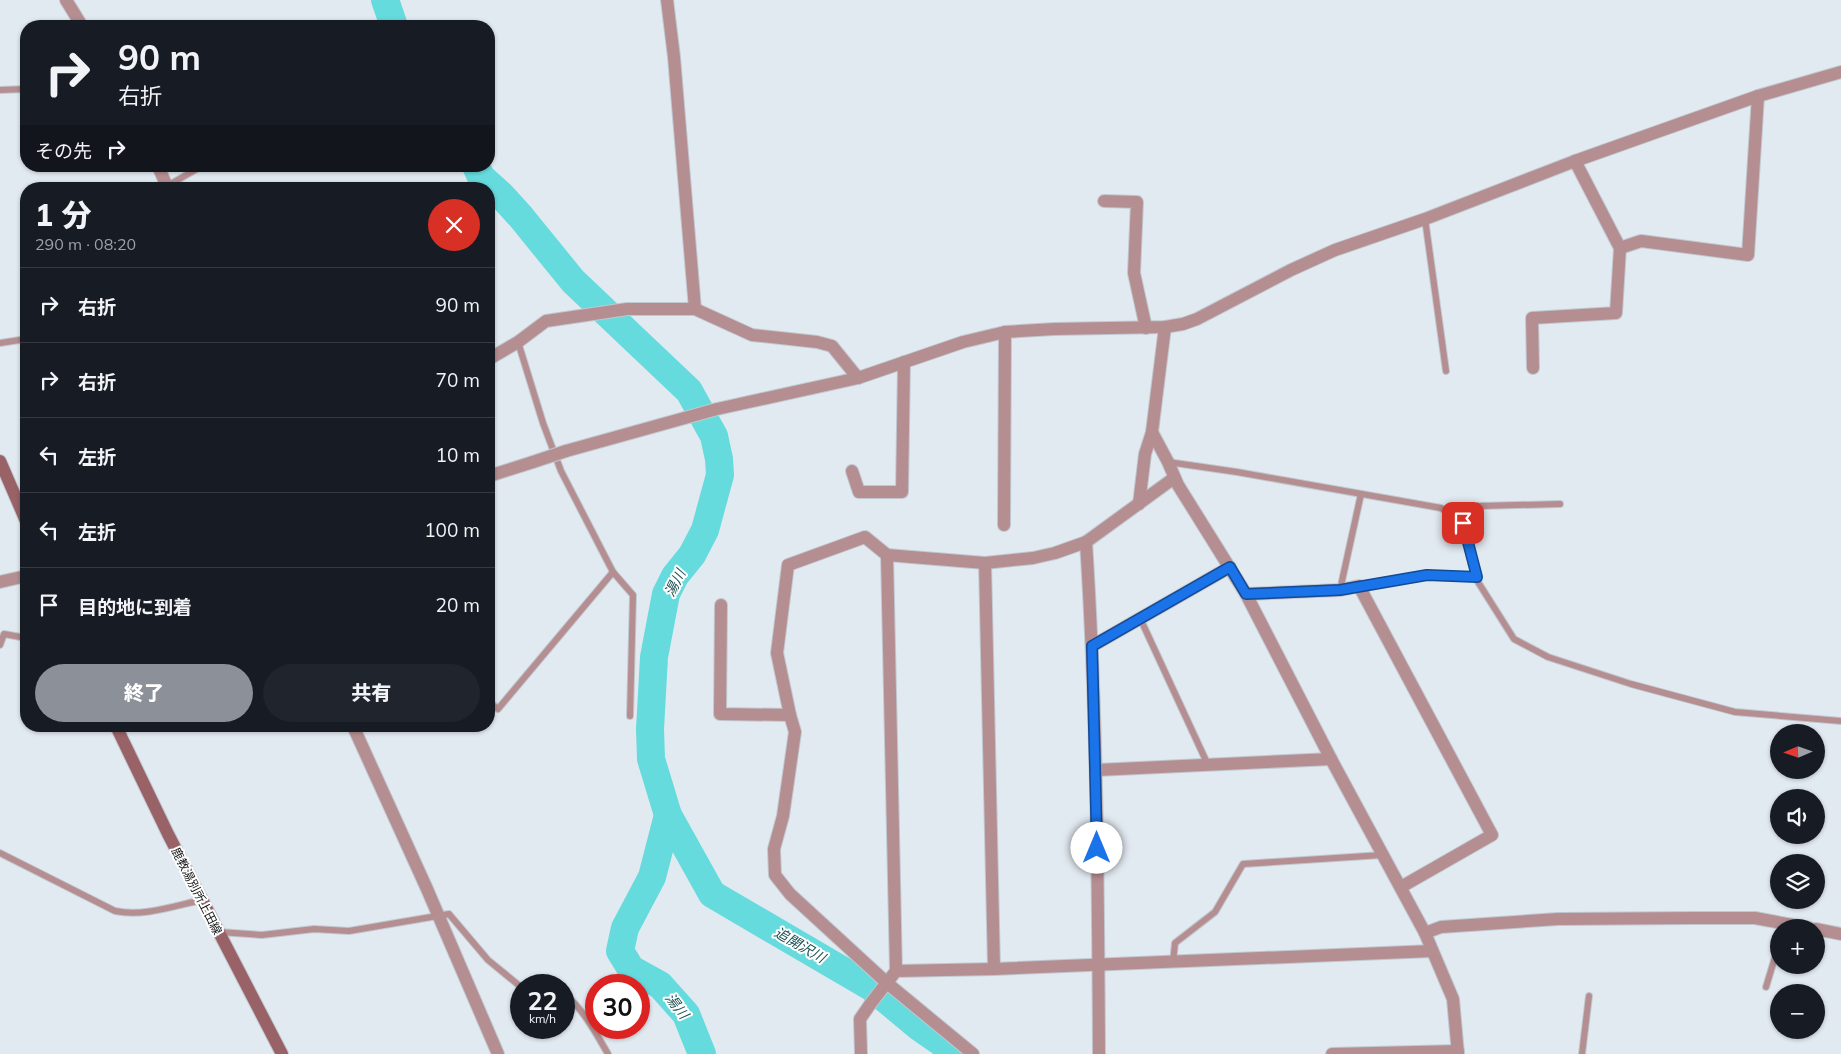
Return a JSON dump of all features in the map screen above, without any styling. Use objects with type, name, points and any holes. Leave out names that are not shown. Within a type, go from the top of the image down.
[{"type":"main road","points":[[0,461],[20,508]]},
{"type":"main road","name":"鹿教湯別所上田線","points":[[119,732],[218,932],[282,1054]]},
{"type":"street","points":[[66,0],[78,20]]},
{"type":"street","points":[[666,0],[674,57],[695,309]]},
{"type":"street","points":[[495,474],[670,421],[858,378],[963,342],[1005,332],[1165,327],[1197,319],[1291,270],[1335,250],[1425,219],[1575,161],[1758,96],[1841,72]]},
{"type":"street","points":[[1620,248],[1641,241],[1748,255],[1758,96]]},
{"type":"street","points":[[1533,368],[1532,318],[1616,314],[1620,248],[1575,161]]},
{"type":"street","points":[[1104,201],[1137,202],[1134,274],[1146,328]]},
{"type":"street","points":[[495,355],[518,342],[546,321],[627,309],[695,309],[752,335],[817,342],[832,346],[858,378]]},
{"type":"street","points":[[1139,504],[1145,454],[1152,432],[1165,327]]},
{"type":"street","points":[[1004,525],[1005,332]]},
{"type":"street","points":[[852,471],[859,492],[902,492],[904,362]]},
{"type":"street","points":[[1152,432],[1174,478],[1246,594],[1331,760],[1425,933],[1453,999],[1458,1053],[1332,1054]]},
{"type":"street","points":[[973,1054],[884,986],[790,894],[775,875],[774,849],[783,816],[795,732],[777,653],[788,565],[865,537],[887,555],[985,563],[1033,558],[1055,553],[1086,542],[1174,478]]},
{"type":"street","points":[[1086,542],[1096,770],[1098,1054]]},
{"type":"street","points":[[861,1054],[860,1020],[896,971],[887,555]]},
{"type":"street","points":[[985,563],[994,969]]},
{"type":"street","points":[[1092,646],[1230,567]]},
{"type":"street","points":[[0,582],[20,577]]},
{"type":"street","points":[[1246,594],[1340,590],[1359,586],[1492,835],[1401,887]]},
{"type":"street","points":[[721,604],[720,714],[790,715]]},
{"type":"street","points":[[356,732],[438,914],[498,1054]]},
{"type":"street","points":[[1096,770],[1331,760]]},
{"type":"street","points":[[1425,933],[1442,928],[1558,919],[1755,918],[1770,922]]},
{"type":"street","points":[[1825,931],[1841,934]]},
{"type":"street","points":[[896,971],[994,969],[1432,951]]},
{"type":"lane","points":[[0,90],[20,89]]},
{"type":"lane","points":[[176,182],[192,172]]},
{"type":"lane","points":[[1425,219],[1446,370]]},
{"type":"lane","points":[[0,342],[20,340]]},
{"type":"lane","points":[[518,342],[543,423],[561,471],[613,572],[633,596],[630,716]]},
{"type":"lane","points":[[1168,462],[1237,472],[1441,508],[1463,523],[1477,577],[1514,639],[1548,657],[1631,684],[1735,712],[1841,721]]},
{"type":"lane","points":[[1340,590],[1361,494]]},
{"type":"lane","points":[[1463,523],[1479,506],[1560,504]]},
{"type":"lane","points":[[495,706],[498,708],[613,572]]},
{"type":"lane","points":[[1359,586],[1427,575],[1477,577]]},
{"type":"lane","points":[[1140,618],[1208,765]]},
{"type":"lane","points":[[0,645],[4,634],[20,637]]},
{"type":"lane","points":[[0,853],[115,911],[140,913],[202,900]]},
{"type":"lane","points":[[1174,962],[1175,943],[1215,912],[1243,864],[1382,854]]},
{"type":"lane","points":[[218,932],[262,935],[314,929],[349,931],[375,928],[438,914],[449,914],[488,960],[510,979]]},
{"type":"lane","points":[[1766,987],[1770,974]]},
{"type":"lane","points":[[1582,1054],[1589,996]]},
{"type":"lane","points":[[575,1004],[597,1034],[608,1054]]},
{"type":"waterway","name":"湯川","points":[[385,0],[392,20]]},
{"type":"waterway","name":"湯川","points":[[479,172],[487,182]]},
{"type":"waterway","name":"湯川","points":[[495,190],[521,217],[573,281],[689,391],[714,436],[720,475],[705,530],[692,555],[675,576],[666,594],[654,657],[650,729],[651,759],[668,815],[712,894],[871,987],[919,1027],[958,1054]]},
{"type":"waterway","name":"湯川","points":[[668,815],[652,877],[625,928],[620,951],[631,969],[660,985],[686,1014],[702,1054]]},
{"type":"route","points":[[1097,848],[1092,646],[1230,567],[1246,594],[1340,590],[1427,575],[1477,577],[1463,523]]},
{"type":"water label","name":"追開沢川","points":[[800,945]]}]
